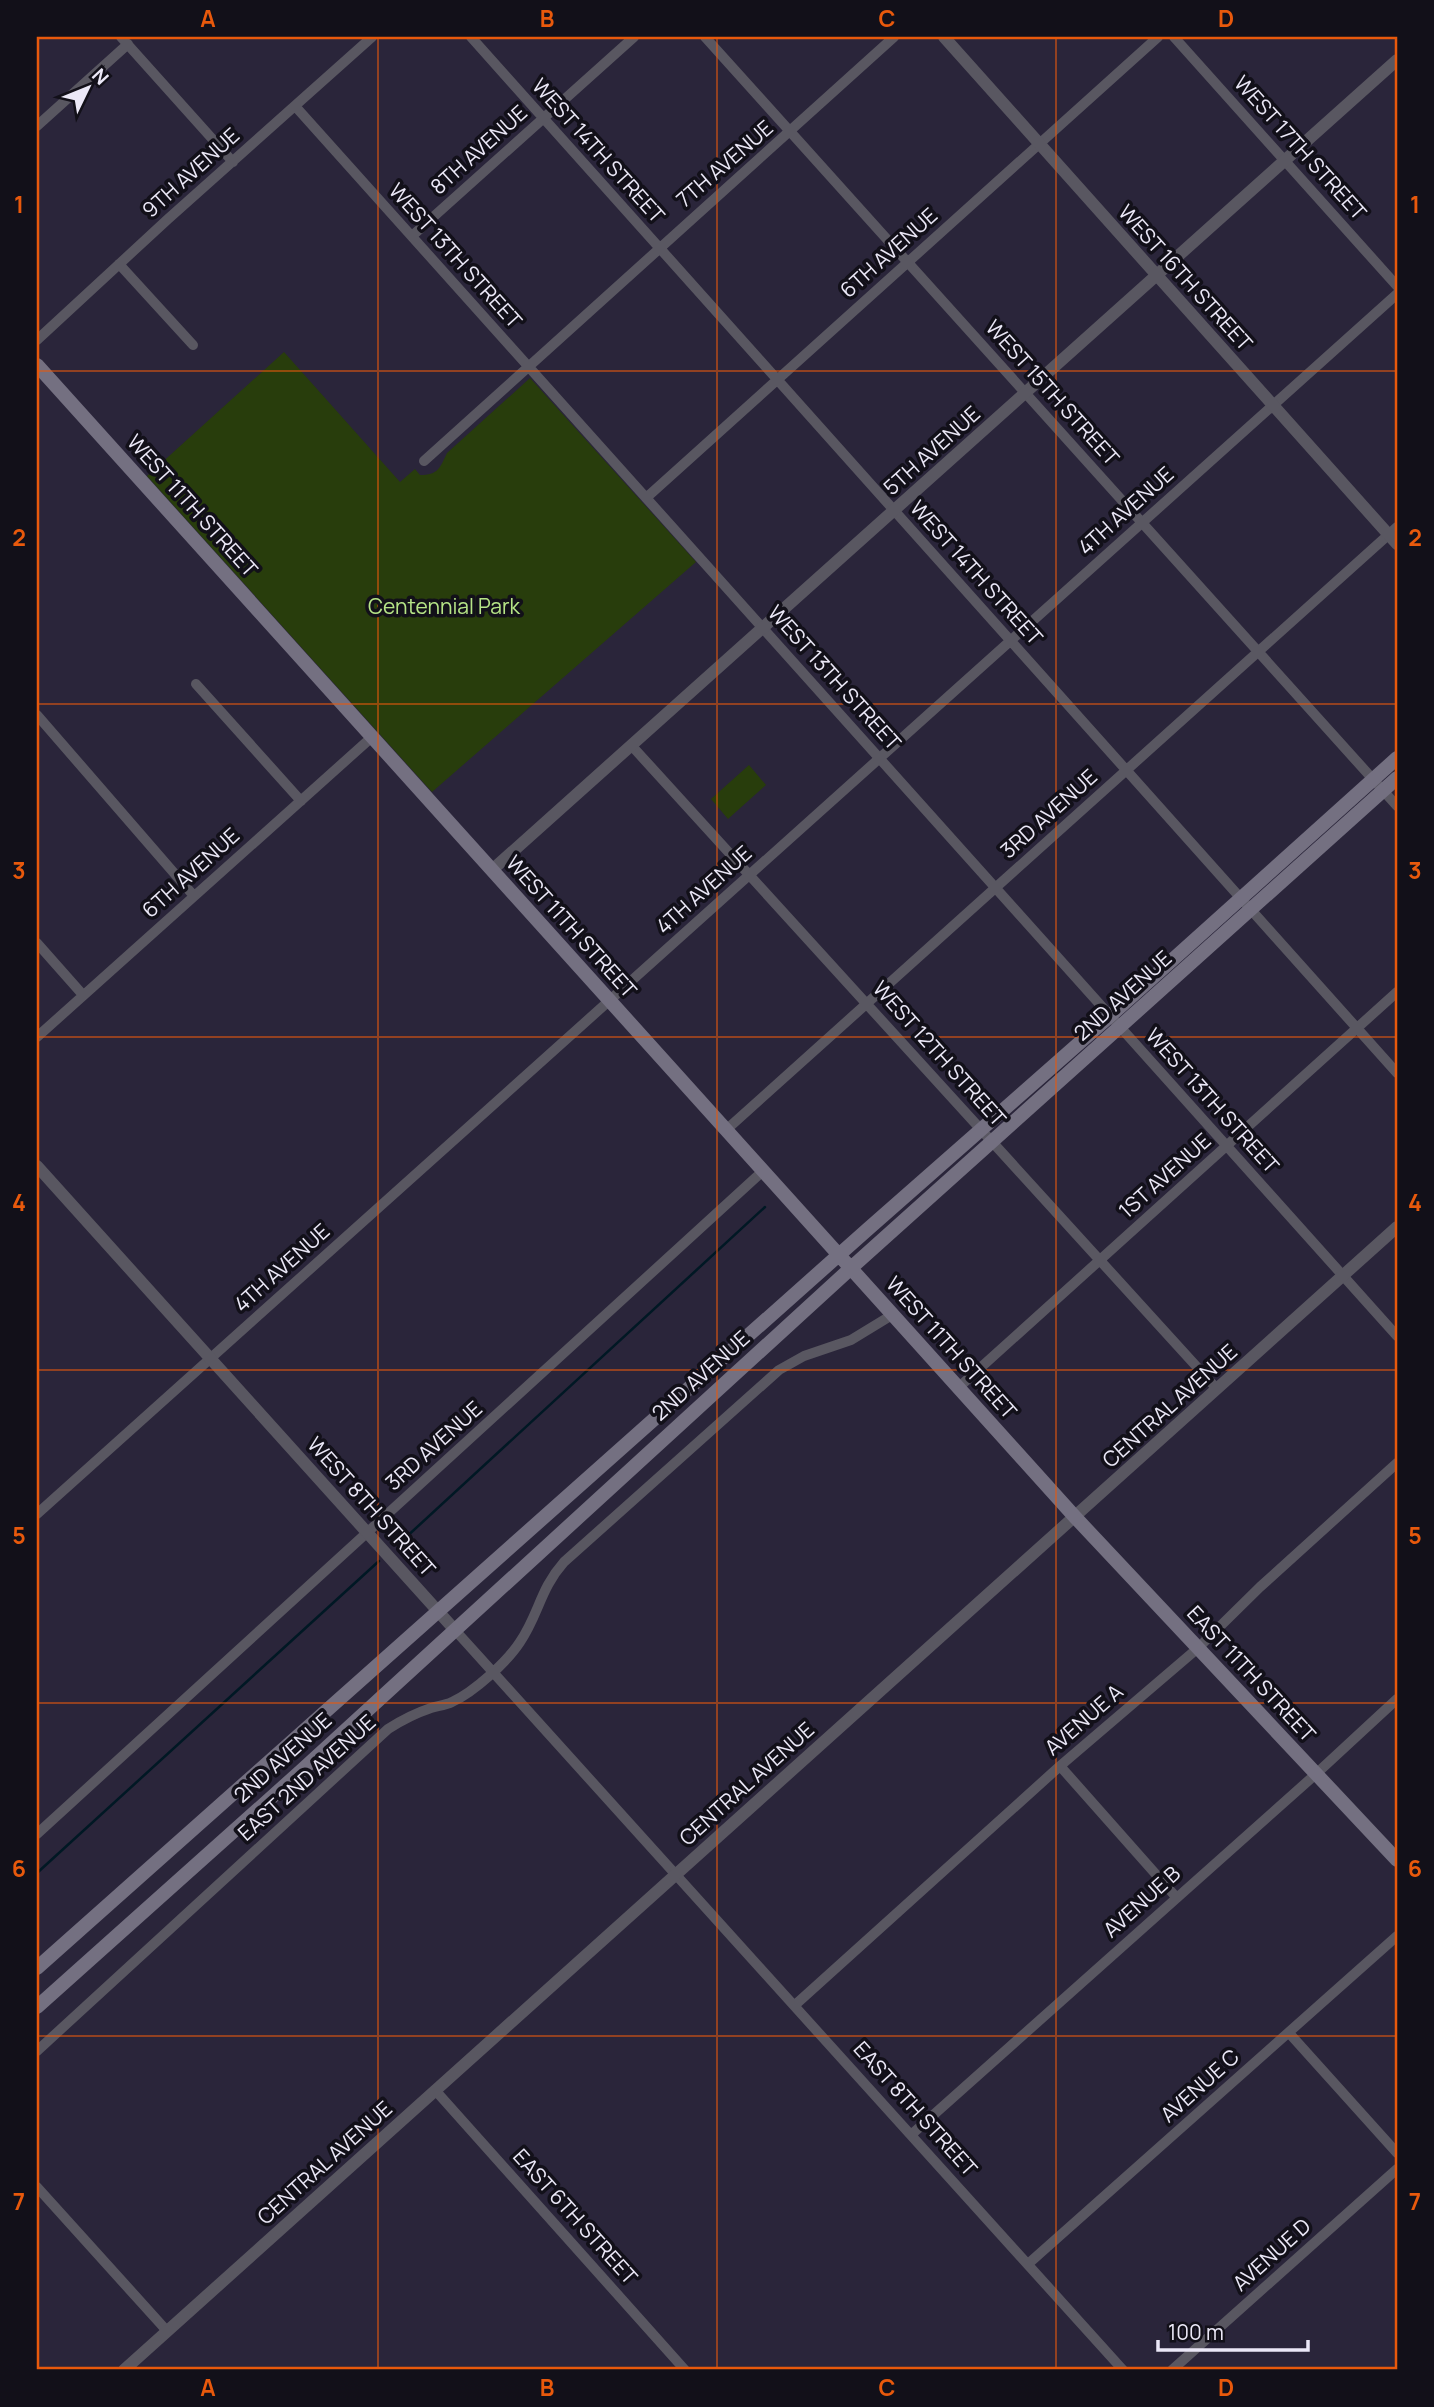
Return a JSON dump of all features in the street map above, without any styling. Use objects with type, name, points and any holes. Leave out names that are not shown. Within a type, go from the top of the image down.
[{"type":"main road","name":"WEST 11TH STREET","points":[[37,365],[1074,1517]]},
{"type":"main road","name":"2ND AVENUE","points":[[37,1968],[981,1129],[1251,909],[1379,785],[1397,758]]},
{"type":"main road","name":"2ND AVENUE","points":[[37,2007],[301,1771],[992,1141],[1241,898],[1379,785],[1397,778]]},
{"type":"main road","name":"EAST 11TH STREET","points":[[1074,1517],[1397,1860]]},
{"type":"street","name":"9TH AVENUE","points":[[37,340],[372,37]]},
{"type":"street","name":"WEST 14TH STREET","points":[[471,37],[1397,1073]]},
{"type":"street","name":"8TH AVENUE","points":[[412,236],[634,37]]},
{"type":"street","name":"WEST 15TH STREET","points":[[705,37],[1397,806]]},
{"type":"street","name":"7TH AVENUE","points":[[424,461],[894,37]]},
{"type":"street","name":"WEST 16TH STREET","points":[[944,37],[1273,405],[1394,535]]},
{"type":"street","name":"6TH AVENUE","points":[[646,498],[1158,37]]},
{"type":"street","name":"WEST 17TH STREET","points":[[1174,37],[1397,286]]},
{"type":"street","points":[[37,126],[125,41],[233,162]]},
{"type":"street","name":"5TH AVENUE","points":[[492,870],[1397,60]]},
{"type":"street","name":"WEST 13TH STREET","points":[[295,106],[1397,1336]]},
{"type":"street","points":[[119,264],[193,345]]},
{"type":"street","name":"4TH AVENUE","points":[[37,1514],[1397,294]]},
{"type":"street","name":"3RD AVENUE","points":[[726,1130],[1259,652],[1394,535]]},
{"type":"street","points":[[196,684],[301,801]]},
{"type":"street","points":[[37,715],[194,896]]},
{"type":"street","name":"6TH AVENUE","points":[[37,1037],[372,737]]},
{"type":"street","name":"WEST 12TH STREET","points":[[631,745],[1217,1389]]},
{"type":"street","points":[[37,943],[83,995]]},
{"type":"street","name":"1ST AVENUE","points":[[958,1388],[1397,992]]},
{"type":"street","name":"WEST 8TH STREET","points":[[37,1166],[676,1874]]},
{"type":"street","name":"3RD AVENUE","points":[[37,1835],[764,1171]]},
{"type":"street","name":"CENTRAL AVENUE","points":[[124,2370],[1397,1227]]},
{"type":"street","name":"EAST 2ND AVENUE","points":[[37,2051],[388,1729],[403,1719],[452,1702],[493,1671],[520,1642],[541,1594],[552,1575],[564,1562],[779,1370],[804,1356],[851,1340],[892,1315]]},
{"type":"street","name":"AVENUE A","points":[[794,2005],[1060,1766],[1198,1648],[1260,1587],[1397,1463]]},
{"type":"street","name":"AVENUE B","points":[[912,2134],[1397,1699]]},
{"type":"street","points":[[1060,1766],[1176,1896]]},
{"type":"street","name":"EAST 8TH STREET","points":[[676,1874],[1124,2370]]},
{"type":"street","name":"AVENUE C","points":[[1028,2264],[1397,1936]]},
{"type":"street","points":[[1289,2033],[1397,2153]]},
{"type":"street","name":"EAST 6TH STREET","points":[[435,2090],[685,2370]]},
{"type":"street","name":"AVENUE D","points":[[1172,2370],[1397,2169]]},
{"type":"street","points":[[37,2187],[167,2331]]},
{"type":"green space","name":"Centennial Park","points":[[284,352],[400,482],[415,469],[420,475],[438,470],[447,453],[530,378],[696,562],[432,792],[147,476]]},
{"type":"green space","points":[[749,765],[766,785],[728,819],[711,799]]},
{"type":"waterway","points":[[403,1540],[765,1207]]},
{"type":"waterway","points":[[37,1873],[379,1561]]}]
